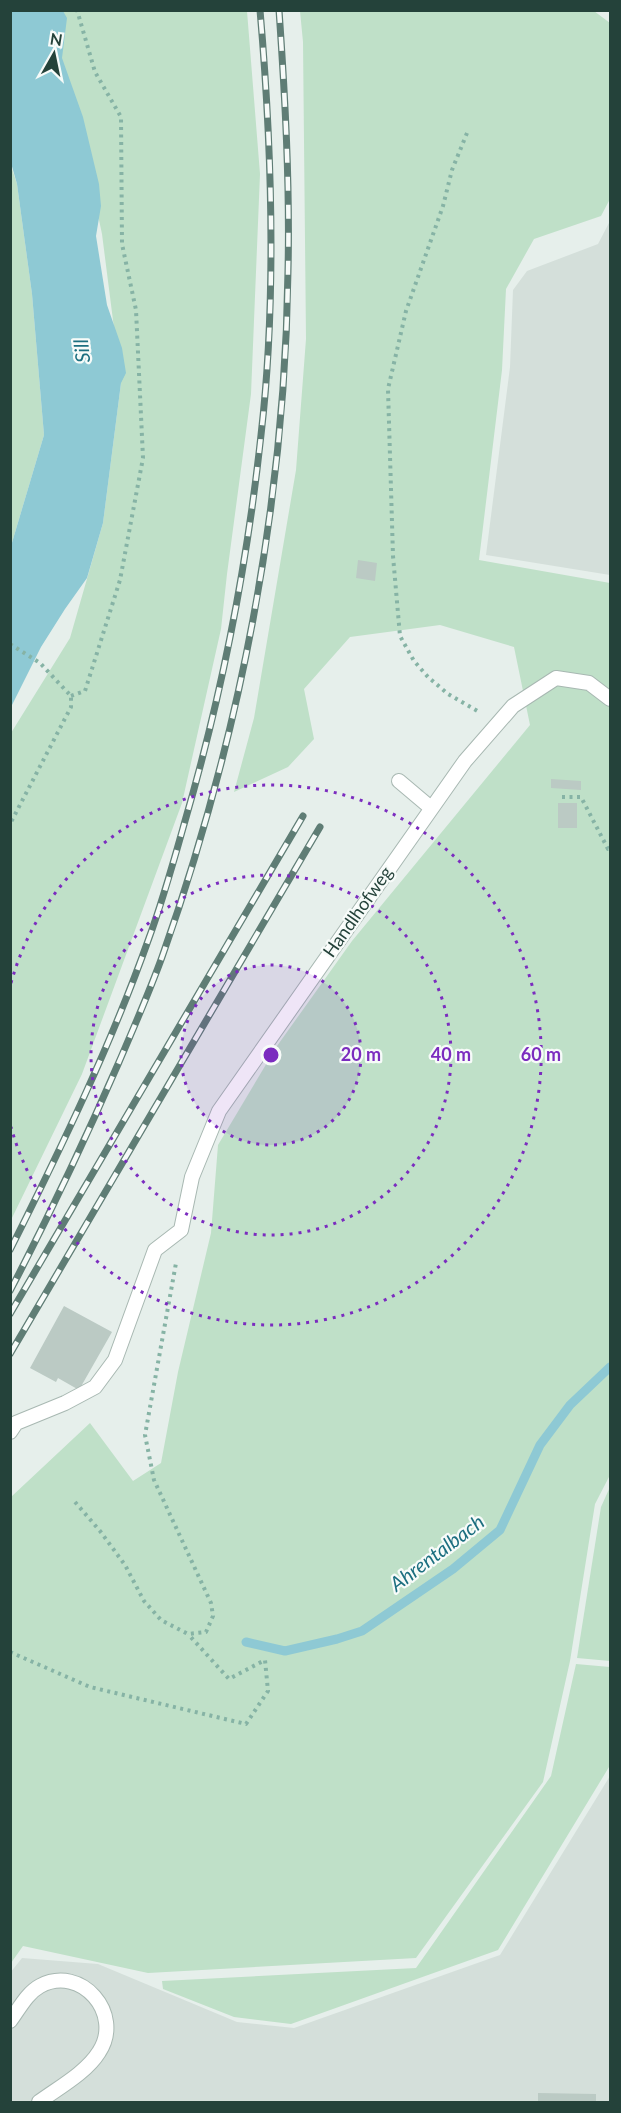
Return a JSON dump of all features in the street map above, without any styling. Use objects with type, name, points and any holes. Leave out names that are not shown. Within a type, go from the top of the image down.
[{"type":"lane","name":"Handlhofweg","points":[[181,1230],[192,1177],[219,1111],[465,761],[513,706],[556,678],[589,682],[610,699]]},
{"type":"lane","points":[[399,781],[431,808]]},
{"type":"lane","points":[[10,1432],[16,1423],[65,1403],[95,1387],[115,1360],[155,1250],[181,1230]]},
{"type":"lane","points":[[10,2021],[31,1993],[40,1986],[62,1980],[72,1981],[90,1991],[102,2007],[106,2030],[101,2050],[86,2066],[39,2103]]},
{"type":"path","points":[[71,696],[85,691],[120,580],[143,458],[136,310],[122,244],[122,117],[95,72],[77,10]]},
{"type":"path","points":[[467,133],[452,170],[443,206],[406,311],[388,389],[393,556],[400,636],[414,661],[448,694],[498,723]]},
{"type":"path","points":[[10,644],[40,663],[71,696],[71,707],[11,823]]},
{"type":"path","points":[[562,797],[581,797],[610,849]]},
{"type":"path","points":[[181,1230],[145,1435],[154,1480],[211,1603],[213,1616],[206,1632],[188,1634]]},
{"type":"path","points":[[10,1652],[90,1687],[246,1724],[268,1691],[265,1660],[229,1679],[188,1634],[162,1620],[144,1601],[125,1565],[100,1530],[75,1502]]},
{"type":"shaded area","points":[[610,221],[610,575],[486,555],[510,367],[513,290],[527,271],[598,244]]},
{"type":"shaded area","points":[[610,1776],[610,2102],[11,2102],[10,1973],[22,1958],[98,1964],[237,2022],[294,2028],[500,1955]]},
{"type":"green space","points":[[42,11],[247,11],[260,174],[251,394],[221,629],[182,803],[82,1074],[11,1220],[11,733],[70,638],[103,523],[121,383],[102,234],[73,98]]},
{"type":"green space","points":[[300,11],[594,11],[610,23],[610,199],[601,216],[534,239],[506,289],[502,370],[479,560],[610,583],[610,1475],[595,1504],[570,1661],[543,1782],[416,1958],[148,1973],[23,1946],[11,1963],[11,1497],[90,1423],[133,1481],[161,1463],[178,1372],[211,1233],[218,1145],[277,1046],[352,941],[530,725],[514,647],[440,625],[350,637],[304,689],[314,739],[288,767],[234,792],[254,718],[296,470],[306,339],[303,42]]},
{"type":"green space","points":[[10,163],[17,184],[32,294],[44,435],[11,546]]},
{"type":"green space","points":[[610,1487],[610,1661],[577,1658],[601,1507]]},
{"type":"green space","points":[[576,1664],[610,1667],[609,1767],[498,1950],[291,2024],[234,2017],[163,1989],[162,1981],[416,1968],[551,1776]]},
{"type":"water","name":"Sill","points":[[11,10],[63,11],[67,18],[62,58],[83,117],[99,184],[101,206],[96,236],[107,305],[122,348],[126,373],[121,383],[103,523],[87,578],[41,647],[11,707],[11,546],[44,435],[32,294],[17,184],[11,163]]},
{"type":"building","points":[[358,560],[377,563],[375,581],[356,578]]},
{"type":"building","points":[[551,779],[581,781],[581,790],[551,788]]},
{"type":"building","points":[[558,803],[577,803],[577,828],[558,828]]},
{"type":"building","points":[[64,1306],[112,1332],[79,1390],[58,1378],[56,1382],[30,1368]]},
{"type":"building","points":[[538,2093],[596,2094],[596,2102],[538,2102]]},
{"type":"waterway","name":"Ahrentalbach","points":[[246,1642],[285,1651],[362,1631],[453,1569],[500,1530],[540,1445],[570,1405],[610,1367]]},
{"type":"railway","points":[[10,1250],[102,1057],[149,938],[168,880],[211,726],[232,630],[255,484],[266,383],[269,330],[270,169],[260,10]]},
{"type":"railway","points":[[10,1291],[93,1120],[157,970],[190,874],[235,705],[253,619],[267,532],[278,446],[285,358],[288,206],[279,10]]},
{"type":"railway","points":[[10,1314],[303,816]]},
{"type":"railway","points":[[10,1354],[320,827]]}]
